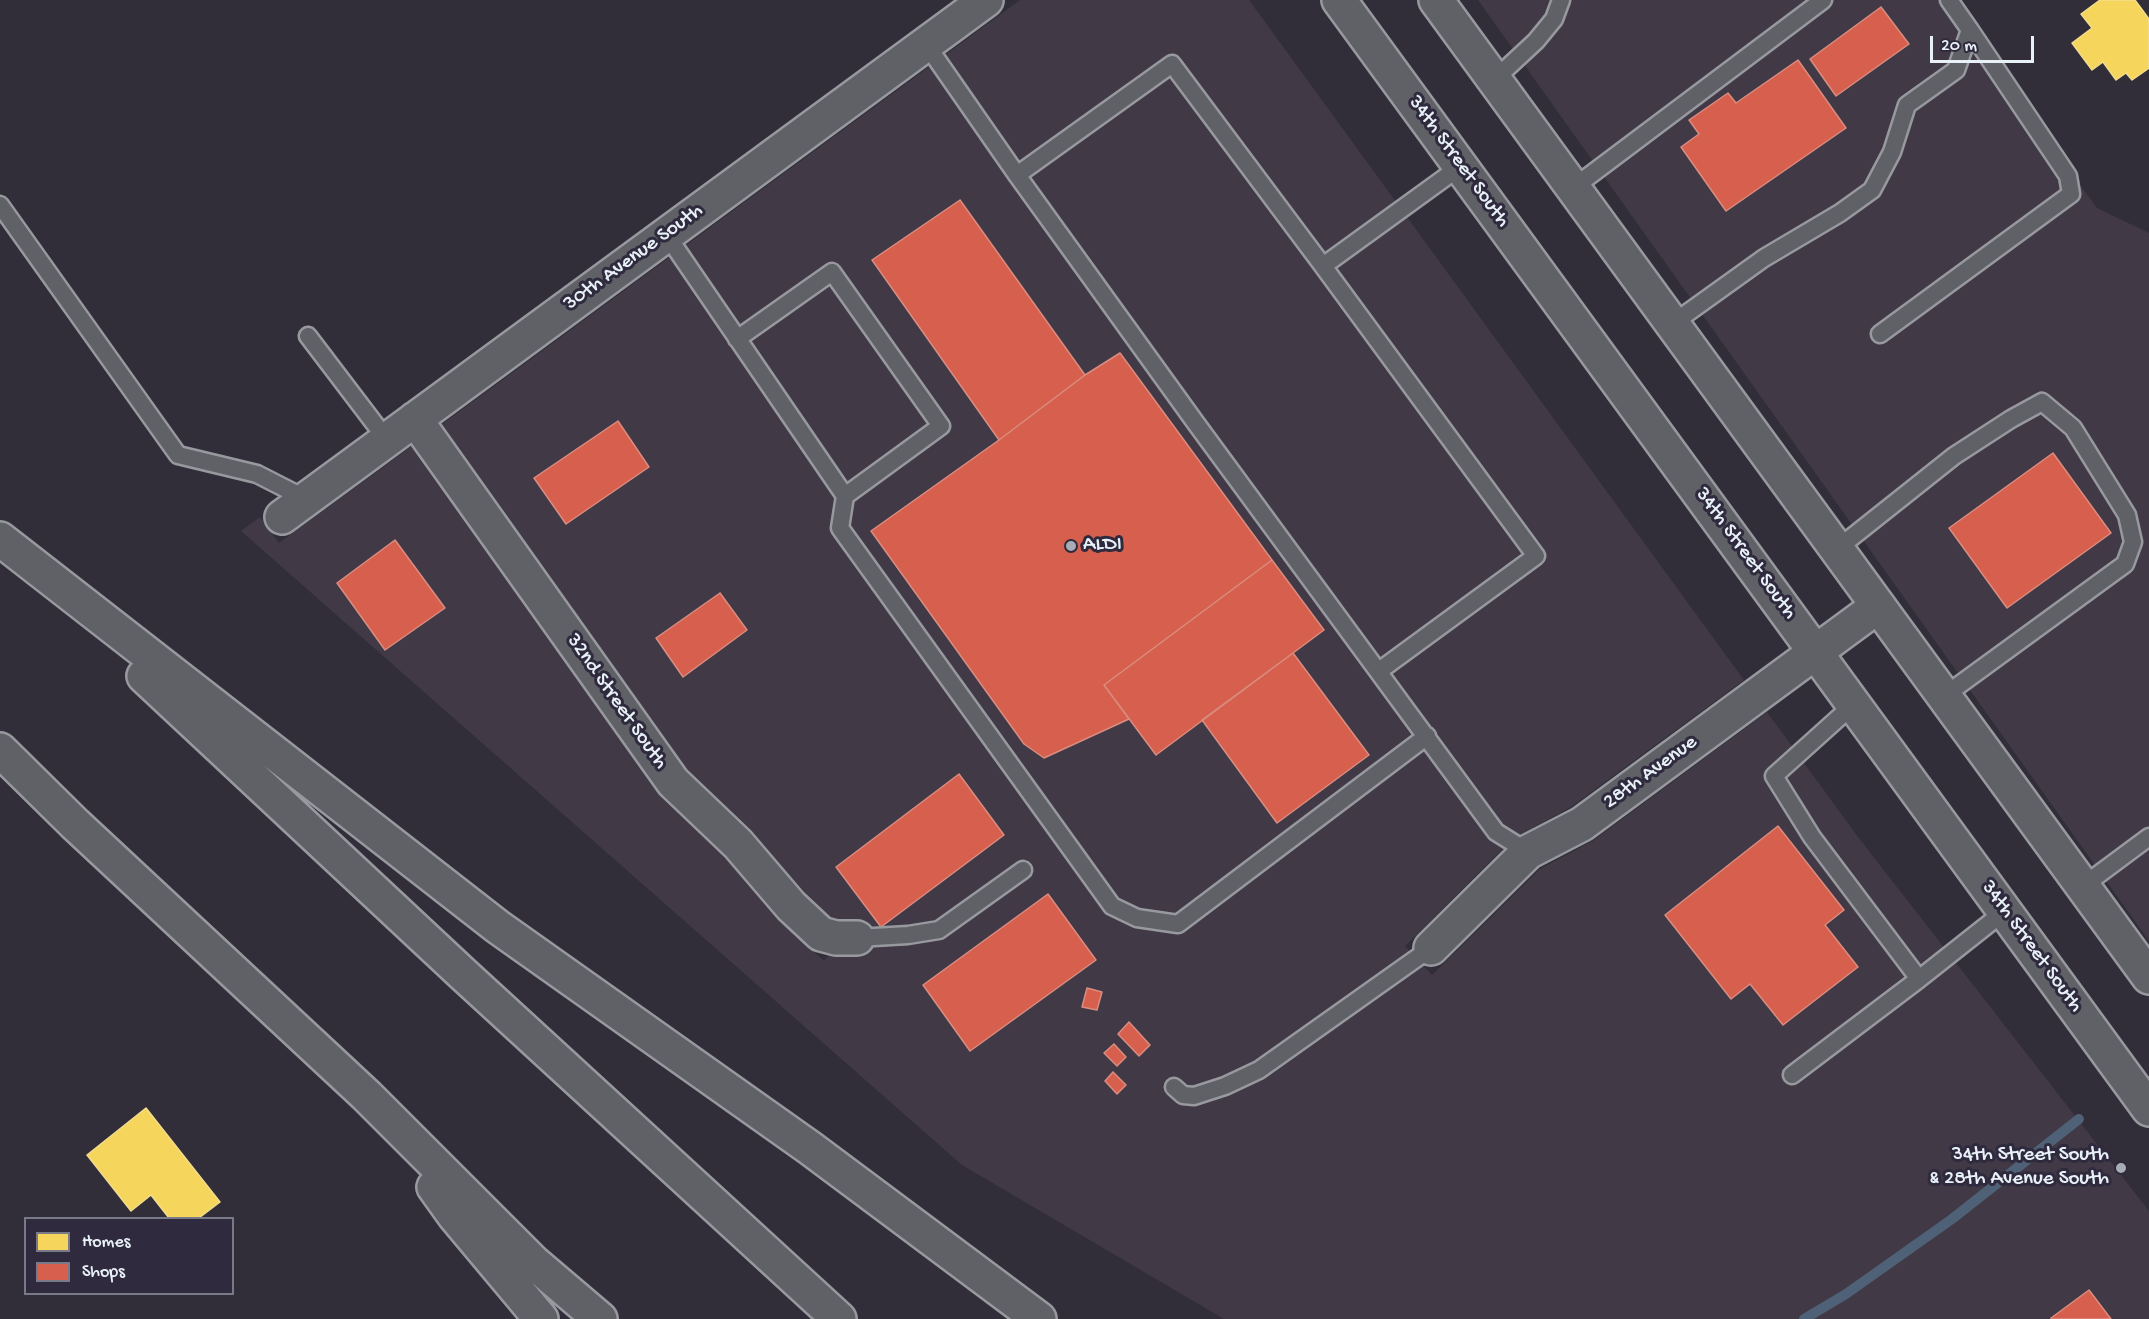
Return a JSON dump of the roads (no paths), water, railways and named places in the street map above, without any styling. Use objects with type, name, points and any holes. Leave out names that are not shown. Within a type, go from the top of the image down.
[{"type":"main road","name":"30th Avenue South","points":[[294,508],[986,0]]},
{"type":"main road","name":"34th Street South","points":[[1339,0],[2149,1109]]},
{"type":"main road","points":[[1436,0],[2148,973]]},
{"type":"main road","name":"32nd Street South","points":[[415,419],[673,782],[738,844],[791,906],[821,934],[836,938],[857,938]]},
{"type":"main road","points":[[0,540],[473,983],[838,1319]]},
{"type":"main road","points":[[0,540],[498,927],[810,1148],[1039,1319]]},
{"type":"main road","name":"28th Avenue","points":[[1431,948],[1528,852],[1582,824],[1878,606]]},
{"type":"main road","points":[[0,750],[75,824],[367,1096],[533,1262],[600,1319]]},
{"type":"main road","points":[[367,1096],[454,1215],[541,1319]]},
{"type":"lane","points":[[1494,80],[1536,41],[1554,19],[1561,0]]},
{"type":"lane","points":[[1573,188],[1823,0]]},
{"type":"lane","points":[[1880,334],[2071,194],[2068,176],[1949,0]]},
{"type":"lane","points":[[1672,324],[1764,258],[1840,213],[1872,190],[1892,152],[1907,105],[1956,70],[1970,30]]},
{"type":"lane","points":[[926,44],[1017,175],[1497,832],[1528,852]]},
{"type":"lane","points":[[1017,175],[1172,64],[1536,556],[1379,671]]},
{"type":"lane","points":[[1323,266],[1461,166]]},
{"type":"lane","points":[[0,205],[178,455],[257,474],[294,508]]},
{"type":"lane","points":[[666,234],[845,496],[840,528],[1112,906],[1137,918],[1178,924],[1427,736]]},
{"type":"lane","points":[[737,339],[832,272],[941,426],[845,496]]},
{"type":"lane","points":[[308,336],[387,440]]},
{"type":"lane","points":[[1837,549],[1954,456],[2042,402],[2073,428],[2127,516],[2133,542],[2125,564],[1944,696]]},
{"type":"lane","points":[[1854,704],[1774,776],[1812,837],[1919,979]]},
{"type":"lane","points":[[2083,886],[2149,837]]},
{"type":"lane","points":[[857,938],[908,935],[939,930],[1023,870]]},
{"type":"lane","points":[[1792,1075],[2005,911]]},
{"type":"lane","points":[[1174,1087],[1183,1095],[1194,1096],[1225,1086],[1259,1070],[1431,948]]},
{"type":"waterway","points":[[1804,1319],[1846,1294],[1952,1219],[2079,1119]]},
{"type":"place","name":"ALDI","points":[[1071,546]]},
{"type":"place","name":"34th Street South & 28th Avenue South","points":[[2121,1168]]}]
